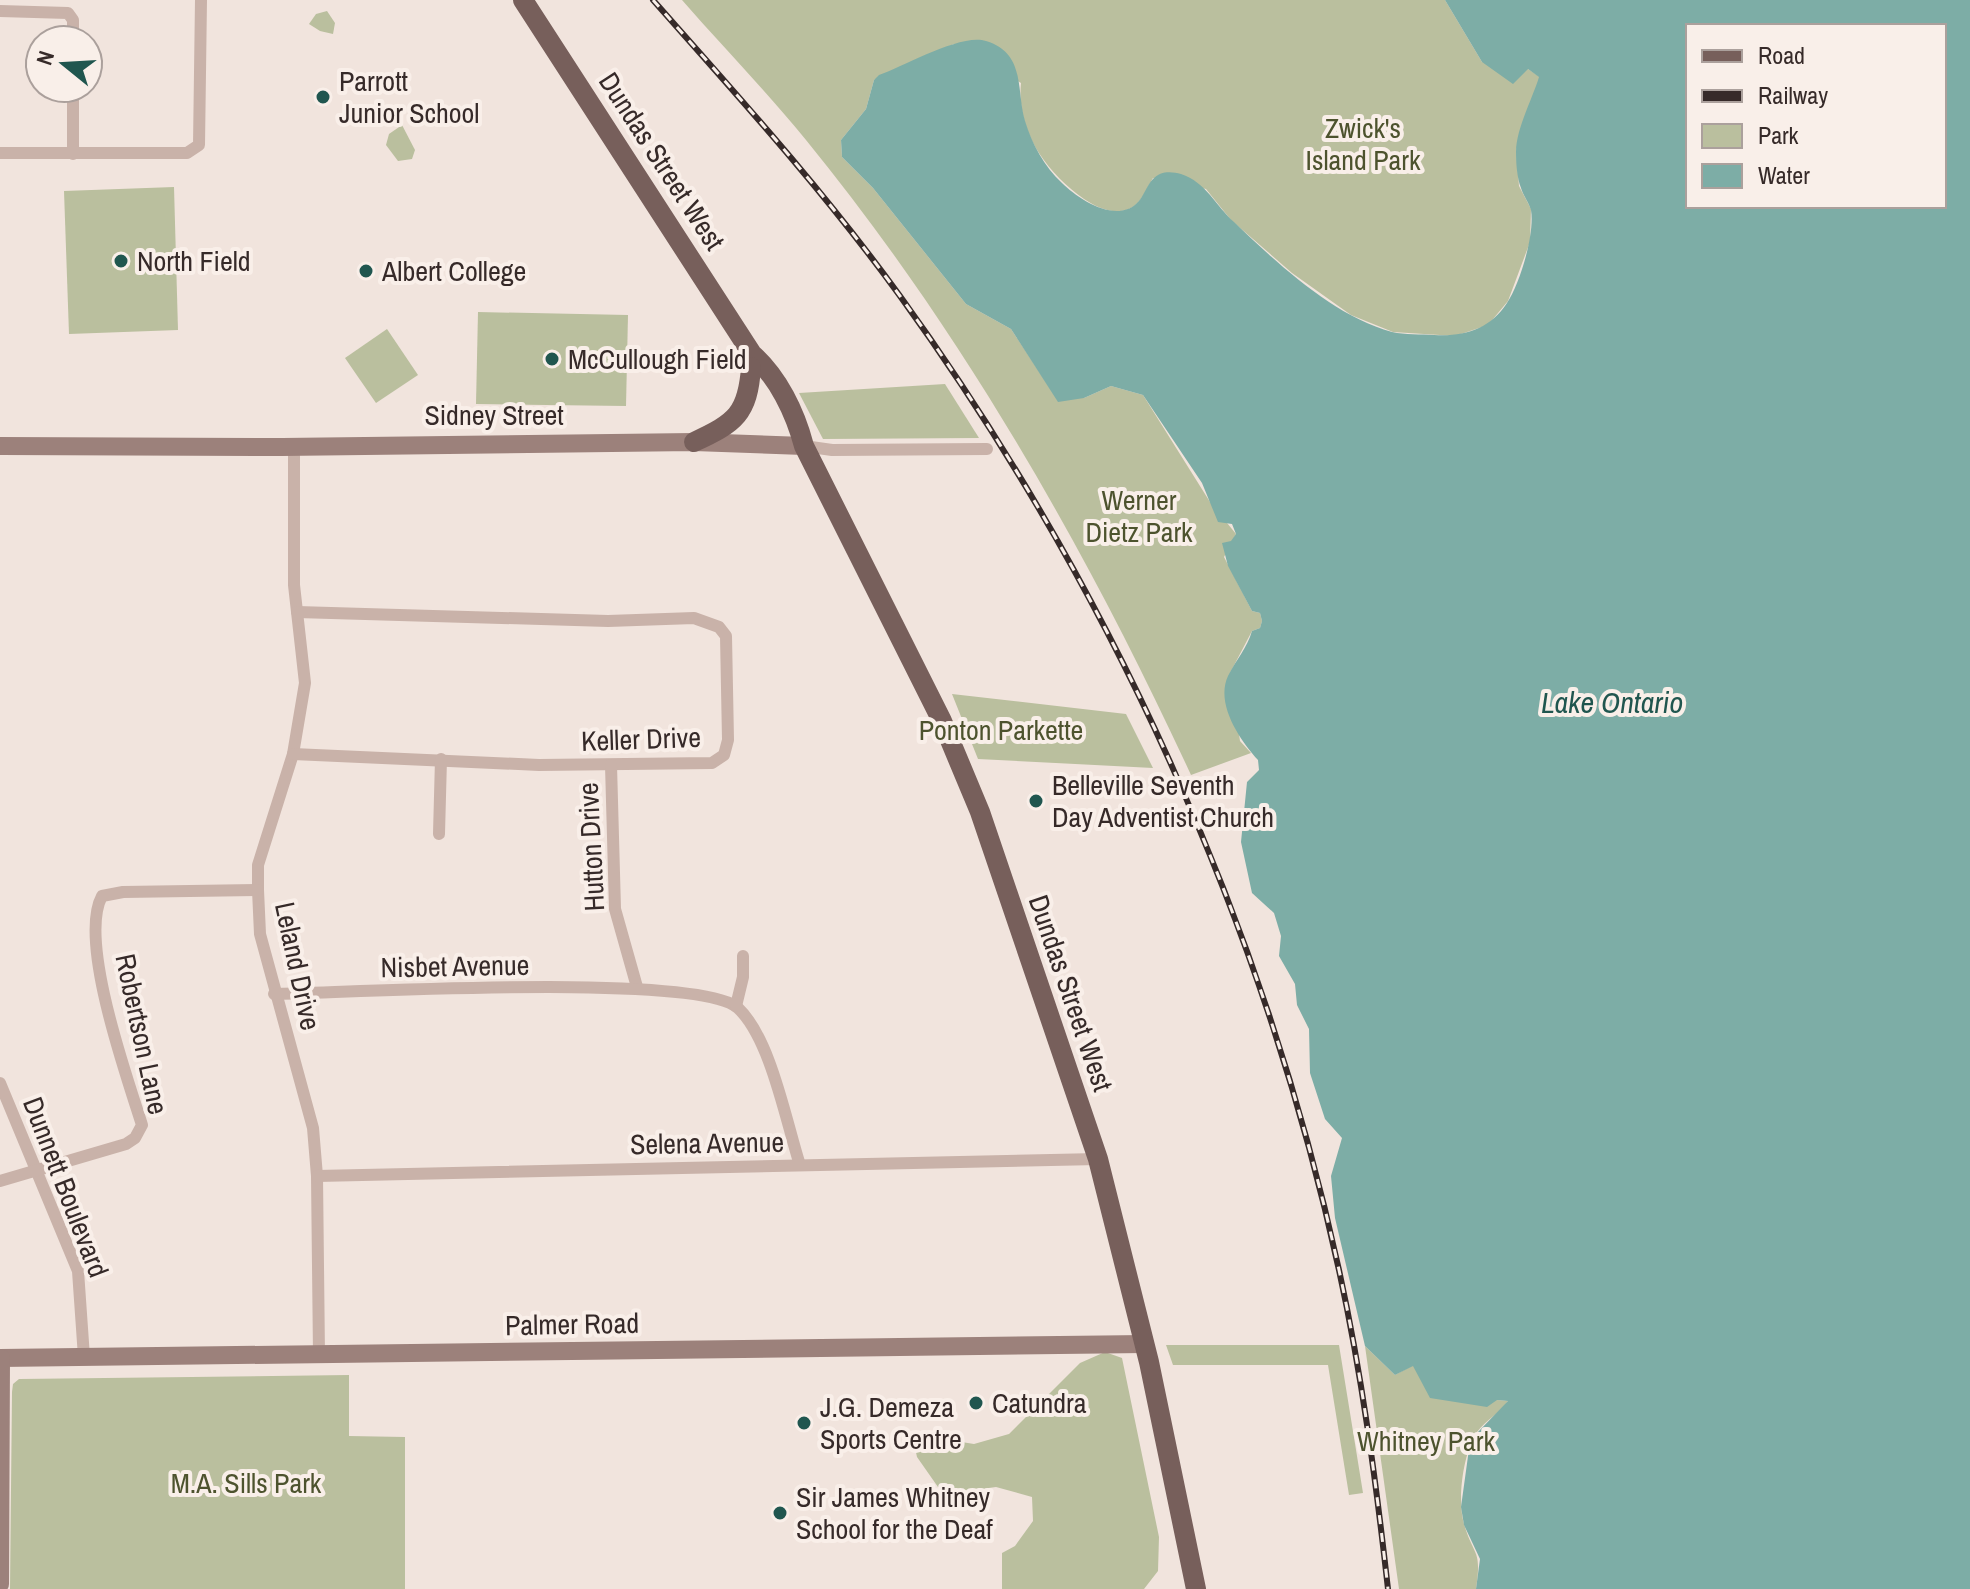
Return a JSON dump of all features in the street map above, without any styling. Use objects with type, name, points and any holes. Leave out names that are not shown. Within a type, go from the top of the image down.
[{"type":"main road","name":"Dundas Street West","points":[[523,0],[752,360],[786,429],[804,446],[942,721],[980,812],[1098,1159],[1145,1344],[1196,1589]]},
{"type":"main road","points":[[694,442],[736,418],[745,406],[752,360]]},
{"type":"street","points":[[0,153],[187,153],[199,145],[201,0]]},
{"type":"street","points":[[0,11],[68,13],[73,24]]},
{"type":"street","points":[[73,104],[73,154]]},
{"type":"street","name":"Sidney Street","points":[[0,446],[294,447],[694,442],[832,450],[987,449]]},
{"type":"street","name":"Leland Drive","points":[[294,447],[294,585],[305,683],[293,754],[258,865],[258,890],[260,934],[313,1128],[317,1176],[319,1355]]},
{"type":"street","name":"Keller Drive","points":[[293,754],[611,765],[712,763],[724,755],[728,740],[726,636],[719,627],[694,618],[608,621],[297,612]]},
{"type":"street","points":[[439,834],[441,759]]},
{"type":"street","name":"Hutton Drive","points":[[611,765],[615,909],[637,987]]},
{"type":"street","name":"Robertson Lane","points":[[37,1173],[126,1144],[135,1138],[142,1125],[103,989],[96,921],[102,896],[123,892],[258,890]]},
{"type":"street","points":[[736,1006],[743,977],[743,956]]},
{"type":"street","points":[[637,987],[703,995],[736,1006],[754,1029],[800,1165]]},
{"type":"street","name":"Nisbet Avenue","points":[[274,994],[637,987]]},
{"type":"street","name":"Dunnett Boulevard","points":[[0,1083],[78,1271],[84,1357]]},
{"type":"street","name":"Selena Avenue","points":[[317,1176],[1098,1159]]},
{"type":"street","points":[[0,1181],[37,1173]]},
{"type":"street","name":"Palmer Road","points":[[0,1358],[1145,1344]]},
{"type":"street","points":[[0,1358],[0,1584]]},
{"type":"green space","name":"Zwick's Island Park","points":[[682,0],[1445,0],[1482,62],[1528,69],[1540,77],[1516,150],[1519,186],[1531,209],[1530,242],[1508,301],[1488,325],[1455,336],[1393,332],[1351,315],[1292,273],[1231,220],[1206,189],[1153,178],[1131,208],[1107,210],[1089,202],[1058,177],[1037,149],[1024,118],[1021,83],[954,44],[874,80],[866,109],[841,140],[842,157],[873,188],[966,304],[1011,329],[1055,396],[1084,398],[1111,386],[1143,395],[1210,502],[1236,534],[1224,557],[1252,611],[1260,613],[1262,621],[1260,628],[1252,631],[1230,673],[1240,741],[1251,753],[1191,775],[1065,526],[969,366],[863,213],[806,140]]},
{"type":"green space","points":[[327,11],[335,23],[333,34],[309,24],[316,14]]},
{"type":"green space","points":[[402,125],[415,150],[412,159],[398,161],[386,145],[389,134]]},
{"type":"green space","name":"North Field","points":[[174,187],[178,330],[69,334],[64,191]]},
{"type":"green space","name":"McCullough Field","points":[[478,312],[628,315],[626,406],[476,404]]},
{"type":"green space","points":[[387,329],[418,375],[376,403],[345,358]]},
{"type":"green space","points":[[945,384],[979,438],[823,439],[799,393]]},
{"type":"green space","name":"Ponton Parkette","points":[[952,694],[1126,714],[1153,768],[978,759]]},
{"type":"green space","points":[[1166,1345],[1339,1345],[1363,1493],[1349,1495],[1328,1365],[1173,1365]]},
{"type":"green space","name":"Whitney Park","points":[[1365,1346],[1395,1375],[1413,1365],[1497,1400],[1508,1401],[1477,1432],[1468,1452],[1463,1477],[1462,1514],[1477,1559],[1476,1589],[1399,1589]]},
{"type":"green space","points":[[1105,1352],[1122,1358],[1159,1537],[1158,1571],[1144,1589],[1002,1589],[1002,1553],[1015,1546],[1033,1521],[1032,1497],[996,1487],[967,1491],[938,1487],[917,1457],[912,1434],[974,1444],[1009,1434],[1080,1363]]},
{"type":"green space","name":"M.A. Sills Park","points":[[349,1375],[349,1436],[405,1437],[405,1589],[10,1589],[12,1392],[13,1384],[19,1379]]},
{"type":"water","name":"Lake Ontario","points":[[1445,0],[1970,0],[1970,1589],[1476,1589],[1480,1559],[1464,1525],[1461,1507],[1469,1449],[1477,1433],[1508,1401],[1497,1400],[1487,1407],[1430,1398],[1413,1366],[1395,1375],[1365,1346],[1335,1218],[1331,1176],[1342,1138],[1325,1119],[1310,1073],[1309,1029],[1297,1005],[1295,984],[1279,956],[1281,936],[1274,913],[1252,893],[1241,842],[1247,782],[1259,770],[1258,760],[1231,721],[1225,687],[1252,631],[1260,628],[1262,621],[1260,613],[1252,611],[1228,566],[1222,543],[1231,541],[1236,534],[1232,524],[1218,522],[1202,483],[1143,395],[1111,386],[1084,398],[1058,402],[1011,329],[966,304],[873,188],[842,157],[841,140],[866,109],[874,80],[879,75],[948,46],[975,40],[986,41],[1008,54],[1014,63],[1031,138],[1050,169],[1077,196],[1097,207],[1118,211],[1136,204],[1159,174],[1181,174],[1204,188],[1234,222],[1287,271],[1348,314],[1392,332],[1466,333],[1493,319],[1507,303],[1529,245],[1531,210],[1520,184],[1516,152],[1521,124],[1539,77],[1528,69],[1513,84],[1482,62]]},
{"type":"railway","points":[[653,0],[841,219],[900,296],[976,407],[1046,521],[1111,639],[1169,760],[1222,885],[1268,1011],[1307,1140],[1355,1349],[1388,1589]]},
{"type":"place","name":"Parrott Junior School","points":[[323,97]]},
{"type":"place","name":"North Field","points":[[121,261]]},
{"type":"place","name":"Albert College","points":[[366,271]]},
{"type":"place","name":"McCullough Field","points":[[552,359]]},
{"type":"place","name":"Belleville Seventh Day Adventist Church","points":[[1036,801]]},
{"type":"place","name":"Catundra","points":[[976,1403]]},
{"type":"place","name":"J.G. Demeza Sports Centre","points":[[804,1423]]},
{"type":"place","name":"Sir James Whitney School for the Deaf","points":[[780,1513]]},
{"type":"park label","name":"Werner Dietz Park","points":[[1139,516]]}]
